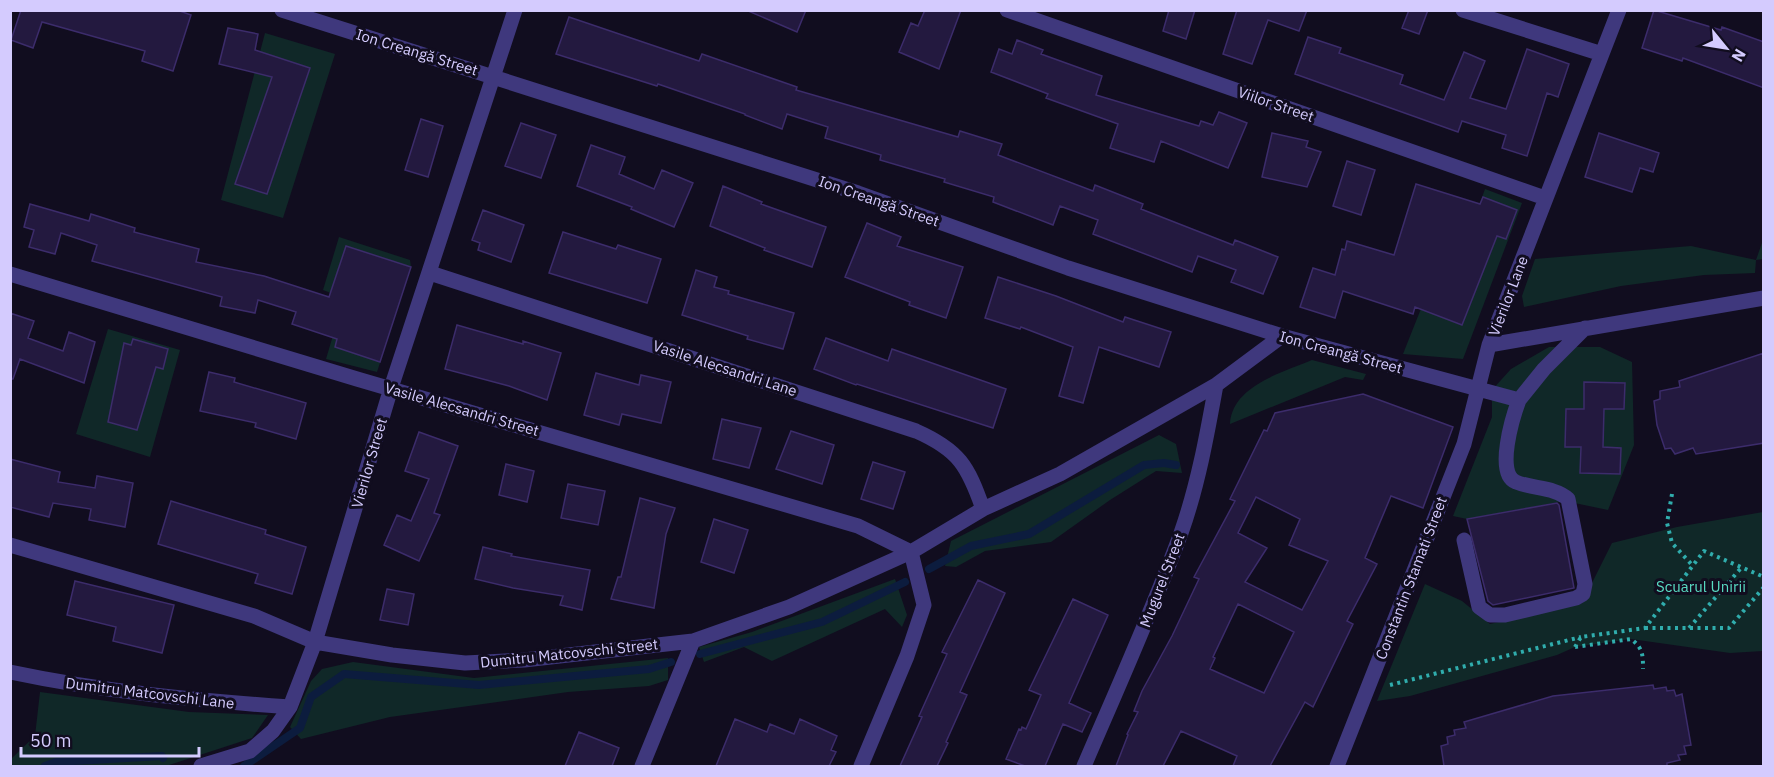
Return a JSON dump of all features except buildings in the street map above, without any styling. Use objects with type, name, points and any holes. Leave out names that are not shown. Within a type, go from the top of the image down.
[{"type":"street","name":"Ion Creangă Street","points":[[282,10],[858,193],[1068,268],[1282,336],[1519,400]]},
{"type":"street","name":"Vierilor Street","points":[[201,766],[250,751],[273,731],[290,707],[315,642],[391,388],[515,10]]},
{"type":"street","name":"Viilor Street","points":[[1007,10],[1545,198]]},
{"type":"street","points":[[1463,10],[1602,54]]},
{"type":"street","name":"Vierilor Lane","points":[[1489,345],[1619,10]]},
{"type":"street","name":"Vasile Alecsandri Lane","points":[[430,273],[916,431],[941,442],[959,459],[973,479],[984,509]]},
{"type":"street","name":"Vasile Alecsandri Street","points":[[10,274],[858,526],[911,552]]},
{"type":"street","name":"Vierilor Lane","points":[[1489,345],[1764,298]]},
{"type":"street","points":[[1464,540],[1479,607],[1490,615],[1505,615],[1576,598],[1583,594],[1585,584],[1569,499],[1562,493],[1513,482],[1506,474],[1506,459],[1512,417],[1519,400],[1544,369],[1585,328]]},
{"type":"street","name":"Dumitru Matcovschi Street","points":[[10,545],[254,616],[315,642],[392,655],[465,663],[524,660],[693,640],[789,607],[911,552],[984,509],[1060,474],[1216,385],[1282,336]]},
{"type":"street","name":"Constantin Stamati Street","points":[[1337,766],[1464,444],[1489,345]]},
{"type":"street","name":"Mugurel Street","points":[[1084,766],[1148,618],[1181,531],[1201,467],[1216,385]]},
{"type":"street","points":[[861,766],[907,656],[924,605],[911,552]]},
{"type":"street","points":[[642,766],[693,640]]},
{"type":"street","name":"Dumitru Matcovschi Lane","points":[[10,672],[74,685],[146,695],[290,707]]},
{"type":"path","points":[[1672,494],[1667,523],[1672,543],[1692,565]]},
{"type":"path","points":[[1645,628],[1704,551],[1764,577]]},
{"type":"path","points":[[1689,628],[1741,568]]},
{"type":"path","points":[[1382,688],[1581,637],[1645,628],[1729,628],[1764,587]]},
{"type":"path","points":[[1581,637],[1575,647],[1631,639],[1643,654],[1643,669]]},
{"type":"green space","points":[[265,33],[335,54],[283,218],[221,200]]},
{"type":"green space","points":[[1485,189],[1522,203],[1463,359],[1403,354],[1461,208],[1476,214]]},
{"type":"green space","points":[[339,237],[410,260],[411,267],[377,372],[326,359],[344,298],[323,290]]},
{"type":"green space","points":[[1763,240],[1763,259],[1756,260]]},
{"type":"green space","points":[[1691,246],[1756,260],[1755,273],[1704,275],[1621,286],[1524,307],[1522,296],[1535,259]]},
{"type":"green space","points":[[108,329],[180,350],[150,457],[76,434]]},
{"type":"green space","points":[[1549,347],[1600,347],[1632,362],[1634,445],[1608,510],[1565,501],[1467,519],[1453,516],[1492,417],[1492,390],[1511,369]]},
{"type":"green space","points":[[1312,360],[1366,374],[1363,380],[1345,377],[1230,424],[1239,400],[1249,390],[1273,376]]},
{"type":"green space","points":[[1159,435],[1176,444],[1182,473],[1156,471],[1051,542],[985,551],[956,567],[945,566],[951,541]]},
{"type":"green space","name":"Scuarul Unirii","points":[[1763,512],[1763,651],[1730,653],[1631,639],[1575,647],[1557,655],[1410,696],[1377,701],[1425,584],[1462,601],[1490,624],[1582,603],[1612,543],[1677,527]]},
{"type":"green space","points":[[895,579],[907,615],[902,627],[885,609],[772,661],[744,647],[704,662],[699,647],[752,632]]},
{"type":"green space","points":[[668,658],[668,680],[649,686],[568,692],[390,717],[301,739],[290,727],[311,681],[322,669],[353,662],[474,678]]},
{"type":"green space","points":[[40,692],[189,712],[268,715],[252,738],[166,766],[11,766],[11,759],[35,736]]},
{"type":"waterway","points":[[929,569],[971,546],[1029,534],[1144,465],[1164,463],[1176,465]]},
{"type":"waterway","points":[[700,654],[822,622],[905,582]]},
{"type":"waterway","points":[[244,766],[300,728],[311,697],[344,674],[479,685],[649,669],[671,662]]},
{"type":"waterway","points":[[45,766],[56,762],[162,756],[163,758]]}]
